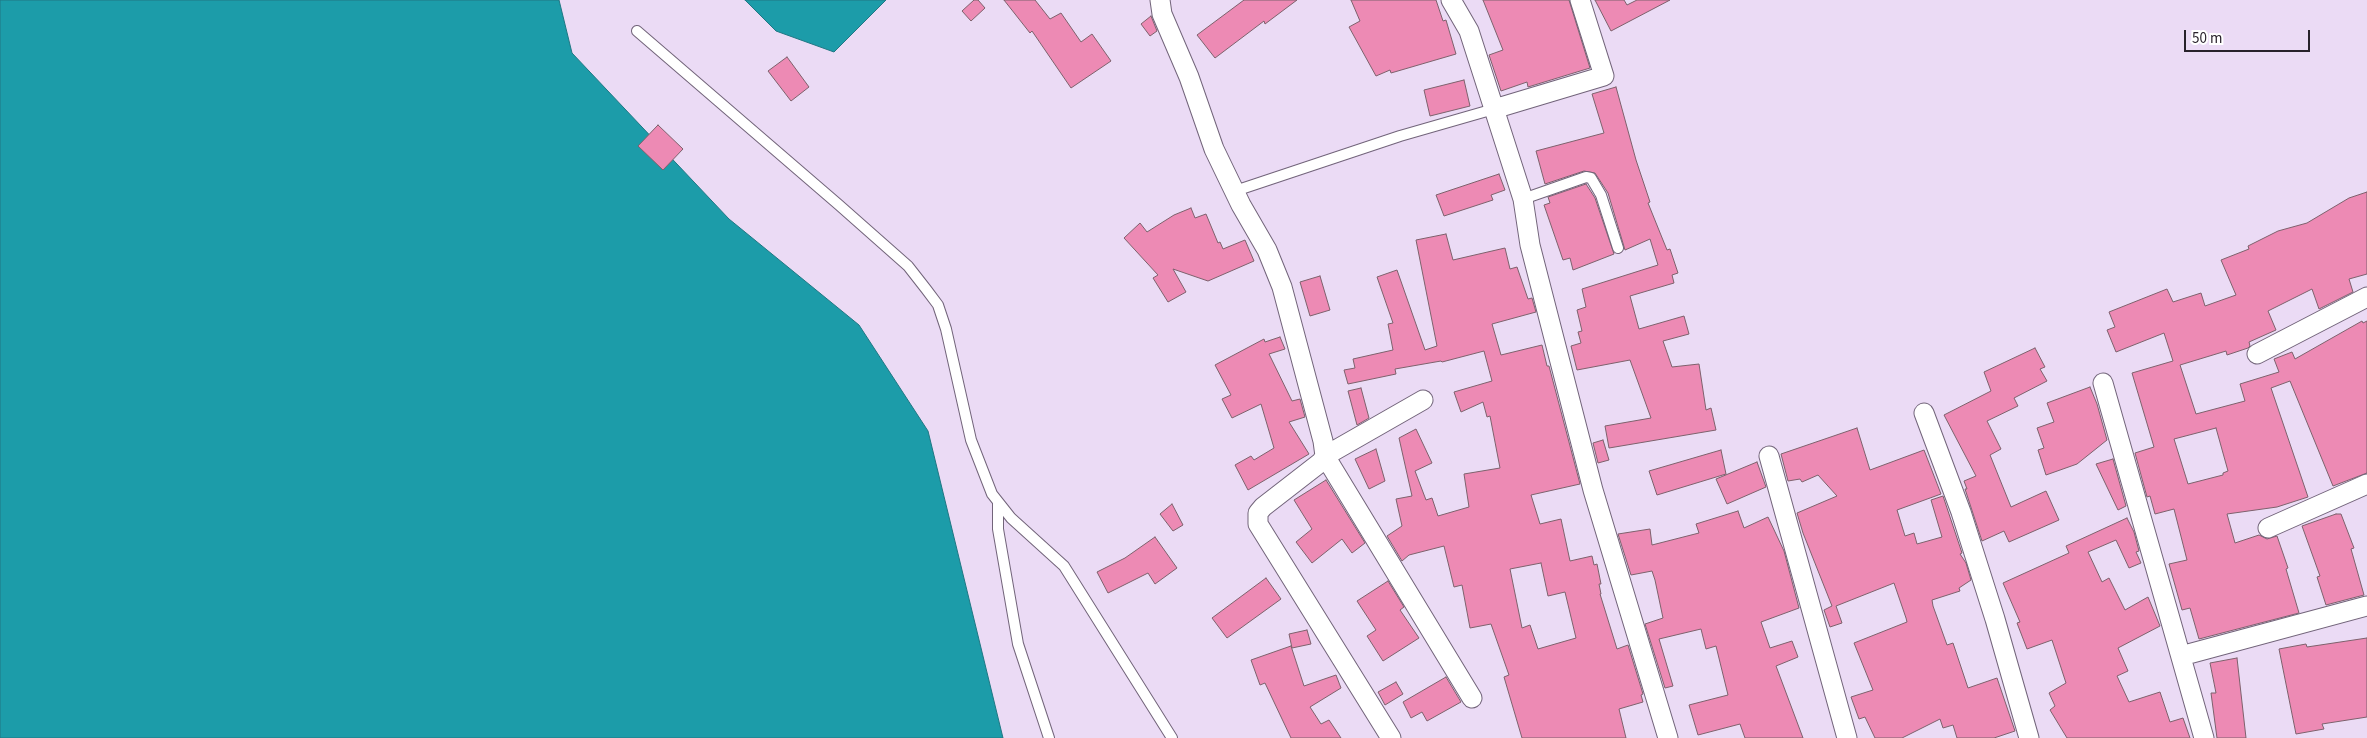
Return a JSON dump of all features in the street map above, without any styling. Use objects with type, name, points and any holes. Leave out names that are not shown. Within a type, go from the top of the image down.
[{"type":"street","points":[[1160,0],[1162,14],[1190,77],[1214,149],[1267,250],[1282,287],[1300,349],[1325,456],[1472,698]]},
{"type":"street","points":[[1451,0],[1469,31],[1523,199],[1530,245],[1593,490],[1668,738]]},
{"type":"street","points":[[1494,109],[1604,76],[1580,0]]},
{"type":"street","points":[[2257,354],[2367,297]]},
{"type":"street","points":[[2103,383],[2204,738]]},
{"type":"street","points":[[1391,738],[1258,524],[1257,518],[1263,507],[1321,462],[1325,456],[1423,400]]},
{"type":"street","points":[[1924,412],[1961,512],[1995,619],[2029,738]]},
{"type":"street","points":[[1768,456],[1847,738]]},
{"type":"street","points":[[2268,528],[2367,484]]},
{"type":"street","points":[[2181,656],[2367,606]]},
{"type":"lane","points":[[637,31],[908,266],[926,288],[938,306],[946,329],[971,440],[985,480],[998,504],[1064,566],[1172,738]]},
{"type":"lane","points":[[1235,191],[1400,136],[1494,109]]},
{"type":"lane","points":[[1523,199],[1586,177],[1591,178],[1601,195],[1618,248]]},
{"type":"lane","points":[[998,504],[998,529],[1018,644],[1049,738]]},
{"type":"water","points":[[0,0],[559,0],[572,53],[729,219],[859,325],[928,431],[1003,738],[0,738]]},
{"type":"water","points":[[745,0],[886,0],[834,52],[776,31]]},
{"type":"building","points":[[974,0],[978,0],[985,8],[971,21],[962,11]]},
{"type":"building","points":[[1004,0],[1035,0],[1050,19],[1061,13],[1081,42],[1092,34],[1111,61],[1071,88],[1032,31],[1030,33]]},
{"type":"building","points":[[1244,0],[1297,0],[1265,24],[1264,21],[1215,58],[1197,35]]},
{"type":"building","points":[[1351,0],[1436,0],[1443,21],[1446,20],[1456,54],[1391,73],[1390,70],[1376,76],[1349,27],[1360,21]]},
{"type":"building","points":[[1483,0],[1569,0],[1590,68],[1528,87],[1527,82],[1501,91],[1489,55],[1503,50]]},
{"type":"building","points":[[1595,0],[1624,0],[1627,5],[1637,0],[1670,0],[1611,31]]},
{"type":"building","points":[[1151,16],[1157,31],[1150,36],[1141,24]]},
{"type":"building","points":[[787,57],[809,87],[791,101],[768,71]]},
{"type":"building","points":[[1464,80],[1470,106],[1430,116],[1424,90]]},
{"type":"building","points":[[1616,87],[1636,160],[1650,202],[1648,203],[1667,250],[1670,249],[1678,273],[1672,275],[1674,283],[1630,296],[1639,329],[1684,316],[1689,334],[1663,341],[1672,367],[1699,364],[1706,410],[1711,408],[1716,430],[1609,448],[1605,426],[1651,418],[1630,360],[1577,370],[1571,346],[1581,343],[1578,332],[1582,331],[1577,310],[1586,307],[1582,289],[1658,265],[1650,239],[1625,250],[1608,193],[1595,173],[1584,171],[1545,184],[1536,151],[1604,133],[1592,94]]},
{"type":"building","points":[[658,125],[683,149],[663,170],[638,146]]},
{"type":"building","points":[[1499,174],[1505,190],[1491,195],[1493,200],[1444,216],[1436,195]]},
{"type":"building","points":[[1586,184],[1595,198],[1614,254],[1573,270],[1570,258],[1563,260],[1544,205],[1550,203],[1548,197]]},
{"type":"building","points":[[2367,192],[2367,274],[2349,279],[2353,292],[2319,309],[2312,289],[2268,311],[2276,330],[2249,342],[2250,346],[2248,348],[2227,355],[2226,351],[2180,365],[2196,414],[2245,401],[2240,384],[2279,372],[2274,359],[2292,352],[2295,359],[2362,321],[2363,323],[2367,321],[2367,473],[2333,486],[2290,381],[2271,388],[2308,497],[2277,507],[2227,514],[2235,543],[2259,535],[2267,539],[2277,536],[2288,568],[2286,569],[2299,613],[2199,639],[2190,608],[2182,610],[2169,564],[2187,560],[2174,509],[2155,514],[2150,496],[2147,497],[2135,453],[2154,447],[2132,373],[2173,361],[2164,333],[2116,352],[2107,330],[2115,327],[2109,312],[2167,289],[2173,302],[2201,293],[2205,306],[2236,295],[2221,260],[2249,249],[2248,246],[2278,231],[2307,223],[2349,198]],"holes":[[[2216,428],[2228,471],[2223,473],[2223,475],[2188,484],[2174,439]]]},
{"type":"building","points":[[1191,208],[1195,218],[1206,214],[1218,243],[1220,242],[1223,249],[1245,240],[1254,261],[1208,281],[1173,269],[1186,292],[1168,302],[1153,278],[1158,275],[1124,238],[1140,223],[1147,232],[1174,215]]},
{"type":"building","points":[[1446,234],[1453,260],[1505,248],[1510,269],[1517,267],[1528,299],[1532,298],[1536,312],[1492,324],[1501,355],[1542,345],[1547,366],[1549,366],[1580,484],[1531,495],[1540,524],[1561,519],[1570,561],[1592,556],[1594,565],[1597,564],[1601,584],[1599,584],[1600,594],[1617,649],[1628,645],[1643,694],[1641,695],[1643,702],[1619,709],[1626,738],[1522,738],[1504,677],[1509,675],[1491,624],[1470,628],[1462,585],[1454,587],[1444,546],[1409,555],[1402,561],[1387,536],[1402,526],[1396,499],[1412,496],[1399,438],[1416,429],[1432,463],[1415,471],[1426,500],[1432,498],[1438,516],[1469,507],[1464,474],[1500,468],[1490,416],[1487,417],[1483,402],[1461,412],[1454,392],[1492,381],[1484,351],[1442,362],[1395,369],[1396,374],[1348,384],[1344,370],[1355,368],[1353,359],[1393,350],[1388,324],[1393,323],[1377,277],[1397,270],[1425,350],[1437,346],[1416,240]],"holes":[[[1541,563],[1548,596],[1565,592],[1576,638],[1538,649],[1530,625],[1522,628],[1510,569]]]},
{"type":"building","points":[[1320,276],[1330,310],[1310,316],[1300,282]]},
{"type":"building","points":[[1280,337],[1285,349],[1269,354],[1292,401],[1300,399],[1305,417],[1289,422],[1309,454],[1248,490],[1235,465],[1251,456],[1254,460],[1274,448],[1261,404],[1232,418],[1222,399],[1231,395],[1215,365],[1264,339],[1265,342]]},
{"type":"building","points":[[2035,348],[2045,367],[2040,369],[2047,381],[2014,398],[2018,406],[1987,421],[2001,449],[1990,455],[2011,507],[2046,491],[2059,520],[2009,542],[2004,531],[1982,541],[1964,481],[1976,476],[1944,415],[1991,391],[1984,372]]},
{"type":"building","points":[[2090,387],[2107,440],[2077,464],[2046,475],[2038,450],[2044,448],[2037,428],[2054,422],[2047,403]]},
{"type":"building","points":[[1361,388],[1369,418],[1357,425],[1348,391]]},
{"type":"building","points":[[1857,428],[1870,470],[1924,450],[1941,494],[1897,510],[1905,536],[1914,533],[1917,544],[1942,537],[1931,500],[1943,496],[1962,553],[1960,554],[1966,563],[1971,580],[1959,588],[1960,591],[1932,600],[1933,606],[1947,645],[1953,643],[1968,688],[1997,678],[2015,731],[1994,738],[1957,738],[1953,725],[1943,728],[1940,719],[1902,738],[1875,738],[1865,717],[1859,719],[1851,697],[1873,690],[1854,643],[1907,622],[1906,618],[1894,583],[1836,606],[1842,623],[1830,627],[1824,610],[1832,606],[1797,513],[1837,496],[1818,475],[1802,482],[1800,479],[1788,481],[1781,454]]},
{"type":"building","points":[[1603,440],[1609,460],[1598,463],[1593,443]]},
{"type":"building","points":[[1376,449],[1385,481],[1369,489],[1355,459]]},
{"type":"building","points":[[1721,450],[1726,474],[1657,495],[1649,471]]},
{"type":"building","points":[[2113,459],[2126,506],[2118,510],[2096,464]]},
{"type":"building","points":[[1757,462],[1766,487],[1727,504],[1716,479]]},
{"type":"building","points":[[1326,480],[1365,543],[1352,553],[1342,539],[1312,563],[1296,542],[1312,529],[1294,500]]},
{"type":"building","points":[[1172,504],[1183,525],[1173,531],[1160,514]]},
{"type":"building","points":[[1738,511],[1744,528],[1768,517],[1784,551],[1799,608],[1761,622],[1770,648],[1792,641],[1798,657],[1776,666],[1803,738],[1745,738],[1740,724],[1698,735],[1689,705],[1728,695],[1716,646],[1706,649],[1701,629],[1659,639],[1673,686],[1665,688],[1645,624],[1663,618],[1655,580],[1652,571],[1631,575],[1618,534],[1650,529],[1652,545],[1699,533],[1696,524]]},
{"type":"building","points":[[2341,514],[2354,548],[2351,549],[2364,595],[2326,605],[2317,577],[2320,576],[2302,526]]},
{"type":"building","points":[[2127,518],[2134,532],[2139,551],[2136,552],[2141,563],[2129,568],[2116,540],[2088,552],[2102,582],[2109,578],[2125,610],[2148,597],[2160,626],[2118,648],[2128,671],[2117,676],[2129,702],[2160,692],[2170,722],[2183,718],[2190,738],[2067,738],[2050,710],[2055,706],[2049,693],[2066,683],[2052,640],[2027,649],[2017,623],[2020,622],[2003,583],[2069,553],[2066,546]]},
{"type":"building","points":[[1155,537],[1177,568],[1155,584],[1148,573],[1108,593],[1097,572],[1125,558]]},
{"type":"building","points":[[1266,578],[1281,599],[1227,638],[1212,618]]},
{"type":"building","points":[[1388,581],[1404,607],[1400,610],[1419,638],[1383,661],[1367,636],[1376,630],[1357,601]]},
{"type":"building","points":[[1307,630],[1311,644],[1292,648],[1289,634]]},
{"type":"building","points":[[2367,638],[2367,717],[2322,724],[2324,729],[2296,734],[2279,649],[2306,644],[2307,647]]},
{"type":"building","points":[[1291,646],[1304,686],[1336,675],[1341,688],[1310,707],[1321,724],[1329,720],[1341,738],[1291,738],[1265,683],[1260,685],[1251,660]]},
{"type":"building","points":[[2237,658],[2246,738],[2217,738],[2211,693],[2216,693],[2210,663]]},
{"type":"building","points":[[1446,677],[1461,702],[1427,721],[1422,712],[1411,718],[1403,702]]},
{"type":"building","points":[[1396,682],[1403,694],[1385,705],[1378,692]]}]
